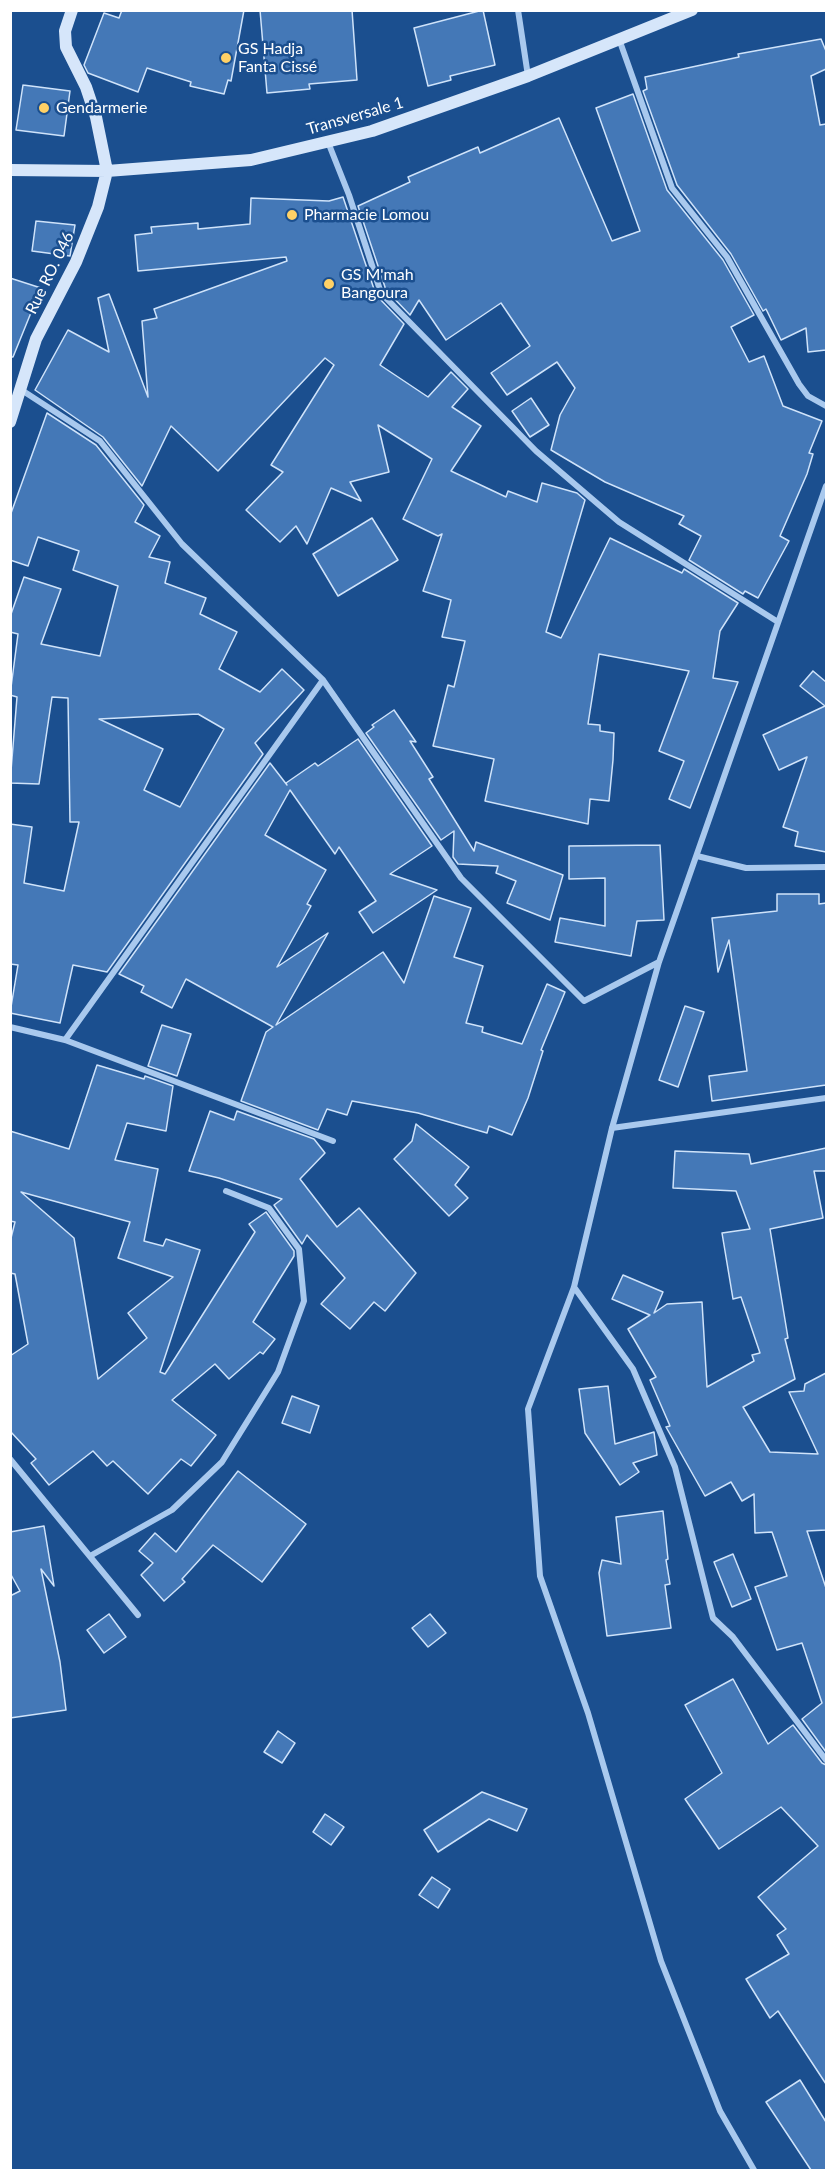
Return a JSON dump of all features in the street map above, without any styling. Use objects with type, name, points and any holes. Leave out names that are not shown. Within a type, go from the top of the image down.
[{"type":"main road","points":[[72,10],[65,31],[66,47],[86,87],[96,117],[107,171]]},
{"type":"main road","name":"Transversale 1","points":[[10,170],[107,171],[251,160],[328,142],[372,131],[528,76],[692,10]]},
{"type":"main road","name":"Rue RO. 046","points":[[10,422],[36,339],[76,262],[98,207],[107,171]]},
{"type":"street","points":[[518,10],[528,76]]},
{"type":"street","points":[[619,39],[672,188],[727,257],[799,384],[808,396],[826,406]]},
{"type":"street","points":[[328,142],[349,195],[381,293],[536,451],[619,522],[778,622]]},
{"type":"street","points":[[19,388],[100,441],[182,544],[323,680],[461,878],[584,1001],[659,962]]},
{"type":"street","points":[[754,2170],[720,2111],[661,1961],[588,1713],[540,1576],[528,1409],[574,1287],[612,1128],[659,962],[826,486]]},
{"type":"street","points":[[65,1040],[323,680]]},
{"type":"street","points":[[697,856],[746,868],[826,867]]},
{"type":"street","points":[[10,1027],[65,1040],[333,1141]]},
{"type":"street","points":[[612,1128],[826,1098]]},
{"type":"street","points":[[90,1557],[172,1510],[222,1462],[282,1362],[304,1300],[299,1249],[269,1208],[226,1191]]},
{"type":"street","points":[[574,1287],[633,1369],[675,1467],[713,1618],[732,1637],[826,1760]]},
{"type":"street","points":[[10,1459],[138,1615]]},
{"type":"building","points":[[122,10],[244,10],[231,81],[228,80],[224,94],[190,86],[191,82],[147,68],[138,92],[88,73],[84,65],[104,13],[119,18]]},
{"type":"building","points":[[260,10],[352,10],[357,80],[309,84],[310,89],[267,93]]},
{"type":"building","points":[[483,10],[495,65],[450,76],[451,80],[428,86],[414,28]]},
{"type":"building","points":[[821,39],[826,51],[826,69],[811,76],[820,125],[826,124],[826,350],[808,352],[806,328],[781,340],[766,309],[763,311],[731,254],[677,185],[643,91],[647,89],[645,77],[739,57],[738,54]]},
{"type":"building","name":"Gendarmerie","points":[[23,85],[70,91],[64,136],[16,130]]},
{"type":"building","points":[[633,94],[667,190],[723,260],[754,315],[731,327],[749,362],[764,356],[783,406],[822,421],[809,453],[813,454],[807,474],[780,536],[789,541],[758,598],[745,591],[743,594],[689,560],[701,536],[679,524],[684,516],[605,482],[551,450],[560,415],[575,388],[557,362],[507,395],[491,373],[530,346],[501,303],[446,340],[419,300],[410,315],[386,290],[358,206],[410,182],[408,177],[478,147],[480,153],[559,118],[612,241],[640,231],[596,108]]},
{"type":"building","points":[[343,197],[376,295],[404,324],[380,365],[428,397],[451,372],[468,389],[452,407],[481,426],[451,471],[506,497],[508,491],[537,502],[542,483],[577,493],[585,500],[546,632],[561,638],[610,538],[682,573],[684,569],[738,603],[720,631],[713,678],[738,682],[690,808],[669,799],[684,761],[659,751],[689,671],[599,654],[588,724],[600,725],[600,731],[614,733],[613,760],[609,801],[590,799],[588,824],[485,801],[494,759],[433,746],[448,685],[454,687],[465,641],[442,637],[451,600],[423,591],[442,534],[438,536],[403,519],[432,459],[378,425],[389,472],[350,482],[361,501],[331,488],[307,544],[296,526],[280,542],[246,510],[283,472],[271,465],[334,365],[325,358],[218,471],[171,426],[142,486],[103,437],[35,390],[68,330],[109,352],[98,298],[109,294],[148,397],[142,321],[157,318],[154,309],[287,261],[286,257],[138,271],[135,235],[152,233],[151,227],[198,223],[198,229],[250,224],[251,198],[329,201]]},
{"type":"building","points":[[36,221],[75,225],[70,256],[32,251]]},
{"type":"building","points":[[10,278],[41,288],[13,357],[10,357]]},
{"type":"building","points":[[531,398],[549,425],[530,437],[512,411]]},
{"type":"building","points":[[47,413],[96,445],[144,505],[135,522],[160,536],[149,557],[170,562],[165,583],[206,598],[200,614],[237,632],[219,669],[260,692],[282,669],[304,690],[255,743],[263,754],[107,972],[73,965],[60,1023],[10,1013],[18,965],[10,964],[10,824],[32,827],[24,883],[64,891],[79,822],[70,822],[68,698],[52,697],[39,784],[10,783],[17,697],[10,695],[18,634],[10,632],[10,617],[24,577],[61,589],[41,644],[100,656],[118,586],[73,570],[79,551],[38,537],[28,566],[10,560],[10,516]],"holes":[[[198,714],[224,729],[180,807],[144,790],[163,749],[99,719]]]},
{"type":"building","points":[[372,518],[398,560],[338,596],[313,554]]},
{"type":"building","points":[[813,671],[826,682],[826,852],[795,846],[798,832],[783,827],[807,757],[779,770],[763,735],[825,706],[800,686]]},
{"type":"building","points":[[394,710],[416,742],[410,741],[433,777],[429,779],[474,851],[476,842],[563,875],[550,920],[507,903],[516,881],[496,873],[498,866],[458,864],[453,857],[454,831],[441,840],[366,733],[374,727],[372,725]]},
{"type":"building","points":[[358,739],[432,846],[390,874],[437,890],[373,933],[359,912],[376,901],[339,847],[335,854],[290,790],[265,835],[326,870],[307,904],[311,906],[277,967],[328,933],[276,1025],[383,952],[404,983],[434,896],[471,908],[454,957],[483,966],[466,1023],[483,1027],[482,1032],[522,1044],[547,984],[565,992],[541,1050],[543,1051],[528,1098],[512,1135],[489,1126],[487,1133],[418,1113],[352,1101],[347,1115],[327,1109],[318,1130],[241,1101],[266,1032],[273,1027],[186,979],[172,1008],[141,992],[144,986],[119,974],[270,763],[287,785],[286,783],[315,763],[318,766]]},
{"type":"building","points":[[660,845],[664,920],[637,921],[631,956],[555,942],[560,918],[605,926],[605,878],[569,879],[569,846]]},
{"type":"building","points":[[777,894],[819,894],[819,904],[826,903],[826,1085],[712,1101],[709,1076],[747,1071],[729,940],[718,972],[712,918],[777,911]]},
{"type":"building","points":[[685,1006],[704,1012],[678,1087],[659,1080]]},
{"type":"building","points":[[162,1025],[191,1034],[177,1076],[148,1066]]},
{"type":"building","points":[[97,1065],[144,1079],[145,1076],[173,1086],[166,1131],[127,1123],[115,1160],[158,1169],[144,1241],[163,1246],[166,1239],[200,1250],[160,1372],[165,1374],[255,1232],[249,1224],[266,1212],[294,1251],[294,1256],[253,1322],[275,1339],[263,1354],[260,1352],[229,1379],[215,1364],[172,1400],[216,1435],[191,1466],[181,1459],[148,1494],[113,1461],[107,1466],[93,1451],[49,1485],[31,1463],[36,1459],[10,1431],[10,1356],[28,1344],[15,1274],[10,1273],[10,1242],[15,1222],[10,1221],[10,1131],[69,1149]],"holes":[[[21,1192],[130,1222],[118,1258],[173,1277],[128,1313],[147,1338],[98,1379],[74,1238]]]},
{"type":"building","points":[[210,1111],[234,1120],[237,1111],[314,1139],[325,1153],[300,1179],[337,1227],[359,1208],[416,1273],[385,1311],[374,1302],[350,1329],[321,1304],[345,1278],[307,1235],[302,1244],[274,1205],[282,1199],[219,1178],[189,1171]]},
{"type":"building","points":[[416,1124],[469,1167],[455,1185],[468,1198],[449,1216],[394,1159],[412,1141]]},
{"type":"building","points":[[826,1148],[826,1171],[814,1171],[823,1218],[770,1229],[788,1338],[785,1339],[795,1379],[743,1407],[770,1452],[818,1454],[789,1392],[804,1391],[805,1384],[826,1373],[826,1530],[807,1531],[826,1588],[826,1752],[802,1719],[822,1703],[802,1643],[777,1650],[755,1587],[787,1576],[772,1532],[755,1533],[754,1494],[742,1501],[731,1482],[705,1496],[666,1427],[670,1426],[650,1380],[656,1377],[628,1329],[650,1315],[612,1299],[623,1275],[663,1292],[654,1313],[667,1304],[702,1302],[707,1387],[754,1361],[752,1355],[760,1353],[741,1297],[733,1299],[722,1233],[750,1229],[736,1191],[673,1188],[675,1151],[749,1154],[751,1164]]},
{"type":"building","points":[[608,1386],[615,1444],[654,1432],[657,1455],[633,1463],[639,1472],[620,1485],[585,1433],[579,1389]]},
{"type":"building","points":[[292,1396],[319,1406],[310,1433],[282,1423]]},
{"type":"building","points":[[238,1471],[306,1524],[262,1582],[213,1545],[182,1579],[185,1582],[164,1601],[141,1575],[153,1563],[139,1551],[155,1533],[176,1552]]},
{"type":"building","points":[[663,1511],[670,1584],[665,1585],[671,1628],[607,1636],[599,1573],[602,1560],[621,1564],[616,1517]]},
{"type":"building","points":[[44,1526],[54,1586],[41,1569],[60,1662],[66,1710],[10,1718],[10,1596],[20,1591],[10,1573],[10,1532]]},
{"type":"building","points":[[733,1554],[751,1599],[732,1607],[714,1562]]},
{"type":"building","points":[[109,1614],[126,1637],[104,1653],[87,1630]]},
{"type":"building","points":[[430,1614],[446,1633],[428,1647],[412,1628]]},
{"type":"building","points":[[733,1679],[768,1744],[793,1725],[822,1763],[826,1765],[826,2084],[778,2011],[770,2018],[746,1979],[789,1954],[777,1935],[786,1929],[758,1897],[818,1846],[781,1807],[719,1849],[685,1799],[722,1773],[685,1705]]},
{"type":"building","points":[[278,1731],[295,1743],[282,1763],[264,1752]]},
{"type":"building","points":[[482,1792],[527,1809],[517,1831],[489,1819],[438,1852],[424,1830]]},
{"type":"building","points":[[325,1814],[344,1827],[331,1845],[313,1832]]},
{"type":"building","points":[[432,1877],[450,1889],[438,1908],[419,1895]]},
{"type":"building","points":[[800,2080],[826,2122],[826,2170],[811,2170],[766,2102]]},
{"type":"place","name":"GS Hadja Fanta Cissé","points":[[226,58]]},
{"type":"place","name":"Gendarmerie","points":[[44,108]]},
{"type":"place","name":"Pharmacie Lomou","points":[[292,215]]},
{"type":"place","name":"GS M'mah Bangoura","points":[[329,284]]}]
